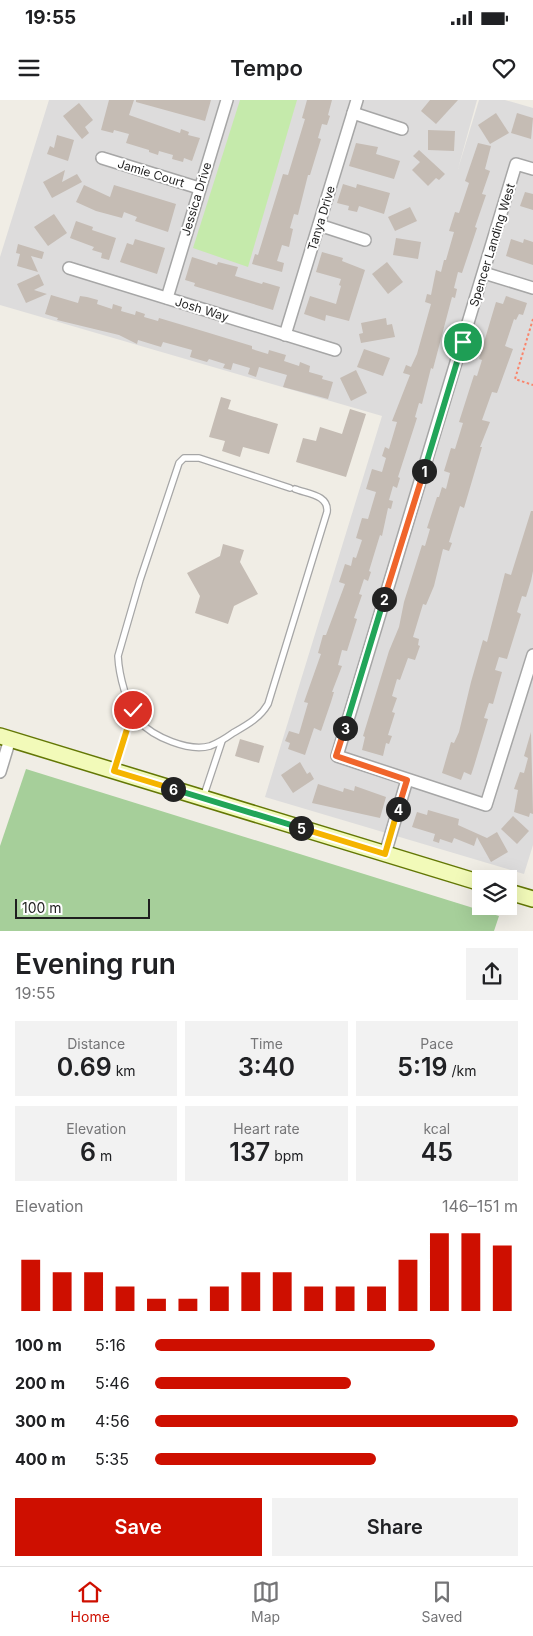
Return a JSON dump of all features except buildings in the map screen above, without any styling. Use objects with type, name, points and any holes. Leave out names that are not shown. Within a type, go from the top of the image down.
[{"type":"main road","points":[[5,738],[472,880]]},
{"type":"main road","points":[[517,894],[533,899]]},
{"type":"street","name":"Jessica Drive","points":[[166,298],[227,100]]},
{"type":"street","name":"Tanya Drive","points":[[285,335],[357,100]]},
{"type":"street","points":[[353,114],[402,130]]},
{"type":"street","name":"Jamie Court","points":[[102,158],[199,188]]},
{"type":"street","name":"Spencer Landing West","points":[[407,780],[336,756],[516,164],[533,169]]},
{"type":"street","points":[[319,225],[365,240]]},
{"type":"street","name":"Josh Way","points":[[68,268],[335,350]]},
{"type":"street","points":[[484,273],[533,288]]},
{"type":"street","points":[[385,854],[407,780],[486,805],[533,655]]},
{"type":"street","points":[[0,772],[5,738]]},
{"type":"lane","points":[[184,458],[199,458],[324,500],[327,504],[327,512],[268,704],[257,718],[222,741],[201,747],[175,742],[148,728],[140,722],[133,710],[118,668],[120,645],[179,463],[184,458]]},
{"type":"lane","points":[[114,771],[133,710]]},
{"type":"lane","points":[[203,798],[222,741]]},
{"type":"path","points":[[533,319],[516,380],[533,385]]},
{"type":"shaded area","points":[[49,100],[477,100],[458,169],[479,100],[505,100],[533,108],[533,845],[524,874],[517,872],[517,870],[511,870],[265,797],[382,416],[0,305],[0,257]]},
{"type":"green space","points":[[240,100],[297,100],[248,267],[193,248]]},
{"type":"green space","points":[[26,769],[472,908],[472,915],[499,916],[494,931],[0,931],[0,846]]},
{"type":"route","points":[[133,710],[114,771],[385,854],[407,780],[336,756],[463,342]]}]
